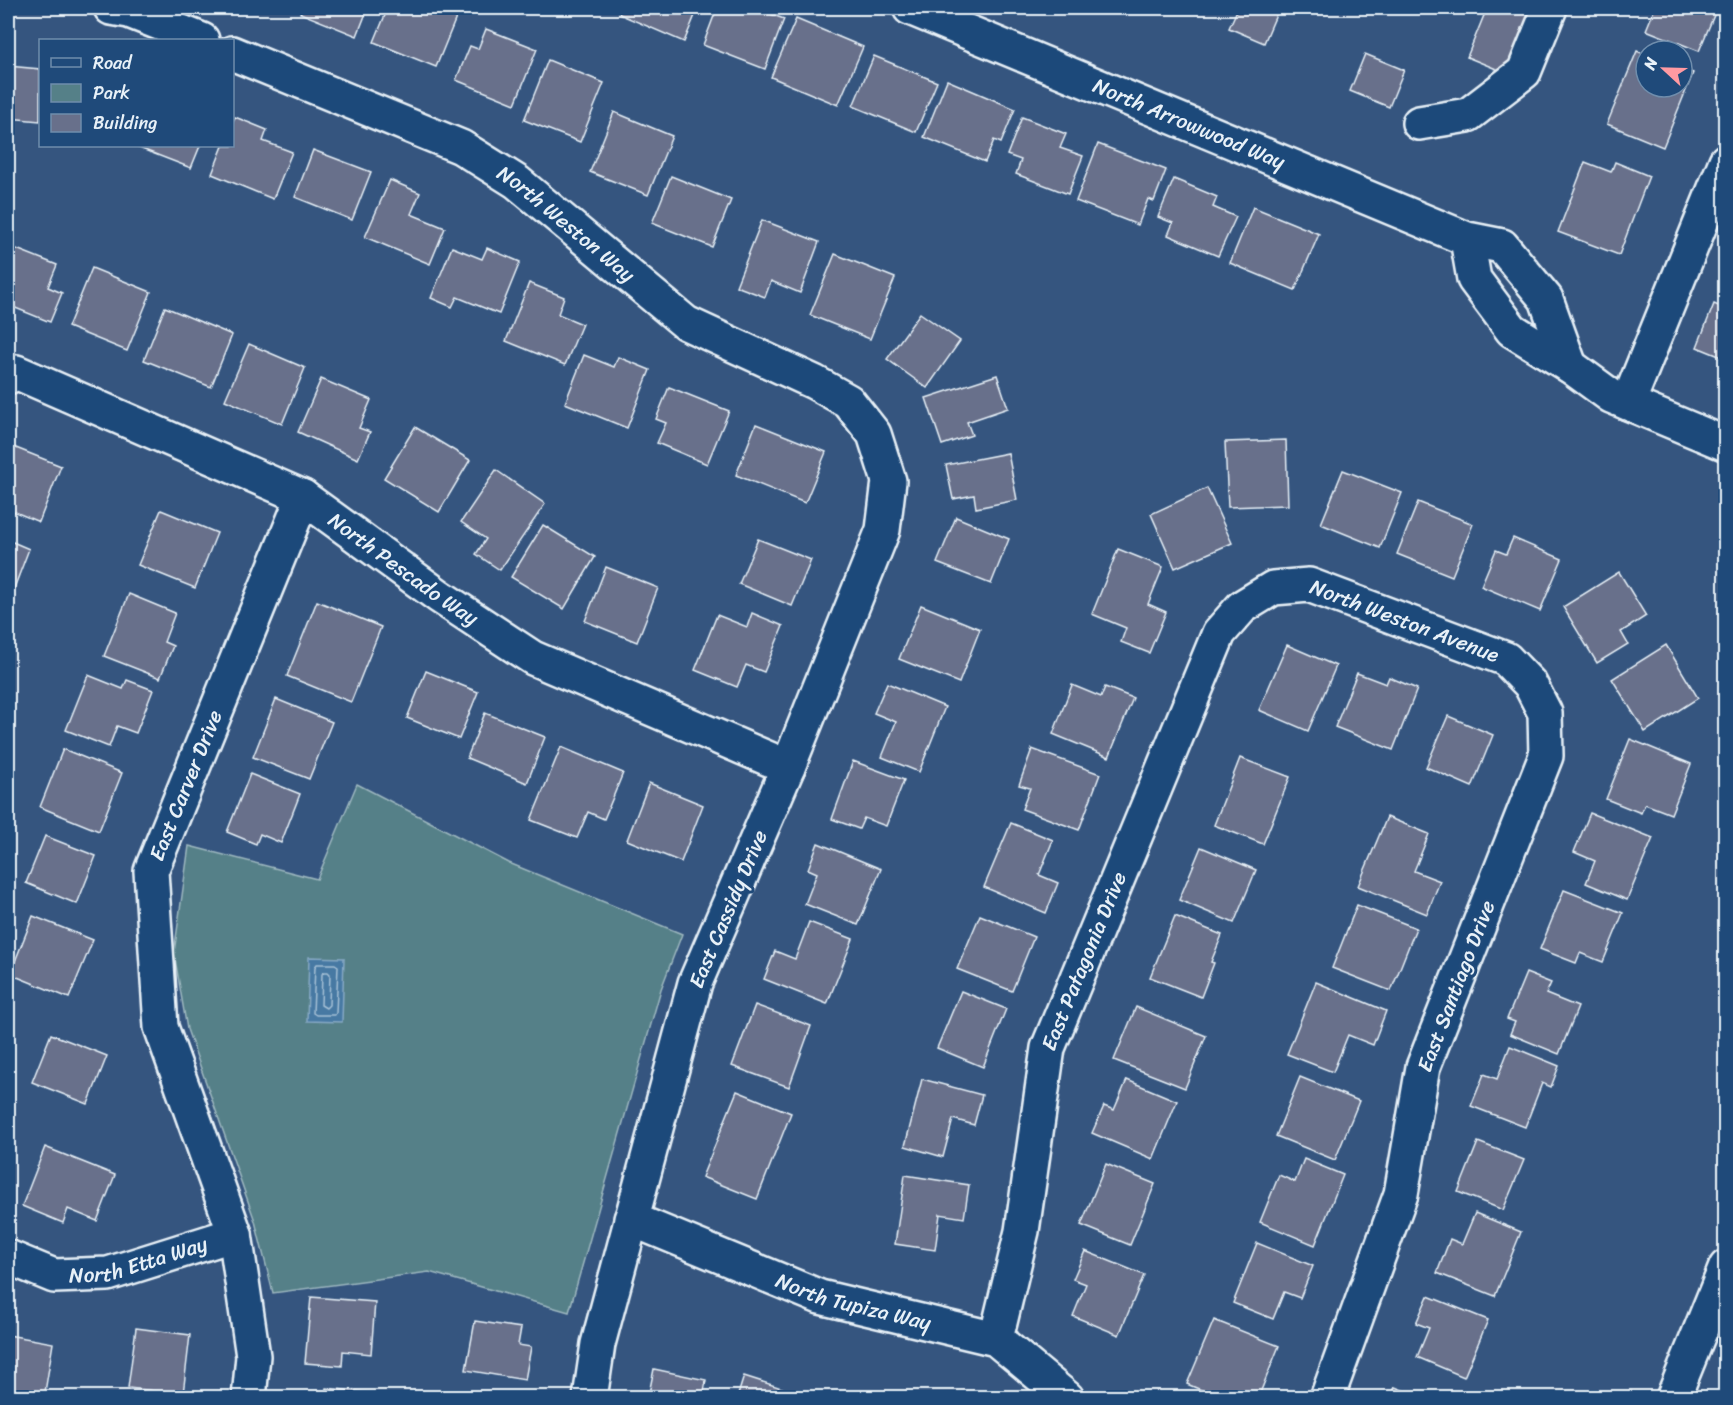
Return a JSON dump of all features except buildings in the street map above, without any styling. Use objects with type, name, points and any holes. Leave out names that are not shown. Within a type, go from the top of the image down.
[{"type":"street","name":"North Arrowwood Way","points":[[910,8],[1467,239],[1502,246],[1546,299],[1570,366]]},
{"type":"street","points":[[1419,123],[1468,115],[1524,72],[1550,8]]},
{"type":"street","points":[[123,9],[198,39]]},
{"type":"street","name":"North Weston Way","points":[[234,54],[461,147],[517,182],[686,323],[814,382],[848,401],[874,434]]},
{"type":"street","points":[[1628,403],[1715,219],[1725,161]]},
{"type":"street","points":[[1467,239],[1474,279],[1512,330],[1570,366],[1611,396],[1725,444]]},
{"type":"street","name":"North Pescado Way","points":[[12,374],[303,497],[439,597],[533,658],[788,767]]},
{"type":"street","name":"East Cassidy Drive","points":[[590,1398],[598,1344],[695,983],[788,767],[883,530],[889,481],[874,434]]},
{"type":"street","name":"East Carver Drive","points":[[249,1398],[253,1356],[235,1234],[161,1027],[151,871],[303,497]]},
{"type":"street","name":"North Weston Avenue","points":[[1242,607],[1273,588],[1309,585],[1506,659],[1530,684],[1545,713]]},
{"type":"street","name":"East Patagonia Drive","points":[[996,1339],[1022,1232],[1048,1048],[1219,633],[1242,607]]},
{"type":"street","name":"East Santiago Drive","points":[[1327,1398],[1401,1194],[1423,1067],[1546,756],[1545,713]]},
{"type":"street","name":"North Tupiza Way","points":[[631,1219],[820,1297],[996,1339],[1067,1398]]},
{"type":"street","name":"North Etta Way","points":[[8,1257],[54,1276],[108,1274],[235,1234]]},
{"type":"street","points":[[1673,1398],[1725,1267]]},
{"type":"green space","points":[[357,784],[509,863],[682,934],[661,989],[569,1312],[429,1272],[273,1293],[255,1221],[187,1029],[174,953],[189,846],[317,879]]},
{"type":"water","points":[[309,957],[344,958],[342,1022],[307,1021]]}]
